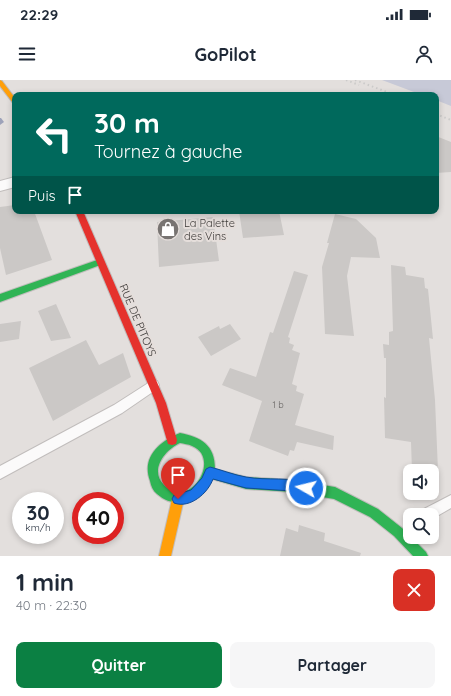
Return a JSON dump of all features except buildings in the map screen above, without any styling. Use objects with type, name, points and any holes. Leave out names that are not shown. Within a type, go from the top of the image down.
[{"type":"street","points":[[0,82],[12,98]]},
{"type":"street","points":[[0,186],[12,183]]},
{"type":"street","name":"RUE DE PITOYS","points":[[80,214],[161,403],[172,440]]},
{"type":"street","points":[[0,298],[100,262]]},
{"type":"street","points":[[189,438],[196,441],[208,454],[210,473],[207,481],[195,494],[187,498],[178,499],[168,496],[160,490],[155,482],[153,462],[157,453],[172,440],[189,438]]},
{"type":"street","points":[[210,473],[246,483],[292,486],[335,494],[403,528]]},
{"type":"street","points":[[165,556],[178,499]]},
{"type":"street","points":[[414,544],[422,556]]},
{"type":"lane","points":[[0,473],[118,409],[153,385]]},
{"type":"lane","points":[[439,508],[451,501]]},
{"type":"shaded area","points":[[382,80],[451,80],[451,106],[439,101],[439,92],[414,92]]},
{"type":"waterway","points":[[0,119],[2,122],[0,124]]},
{"type":"railway","points":[[346,80],[359,85]]},
{"type":"railway","points":[[355,80],[387,92]]},
{"type":"railway","points":[[439,115],[451,120]]},
{"type":"traffic: fast","points":[[0,298],[100,262]]},
{"type":"traffic: fast","points":[[180,438],[198,443],[206,451],[209,461],[209,471],[206,481],[199,490],[191,495],[181,498],[169,495],[160,489],[153,476],[154,462],[157,455],[167,445],[180,438]]},
{"type":"traffic: fast","points":[[210,473],[246,483],[292,486],[335,493],[374,513],[398,532],[422,556]]},
{"type":"traffic: slow","points":[[0,82],[12,98]]},
{"type":"traffic: slow","points":[[165,556],[178,499]]},
{"type":"traffic: jam","points":[[80,214],[161,403],[172,440]]},
{"type":"place","name":"La Palette des Vins","points":[[168,229]]},
{"type":"route","points":[[178,499],[187,498],[202,489],[210,473],[246,483],[306,488]]}]
